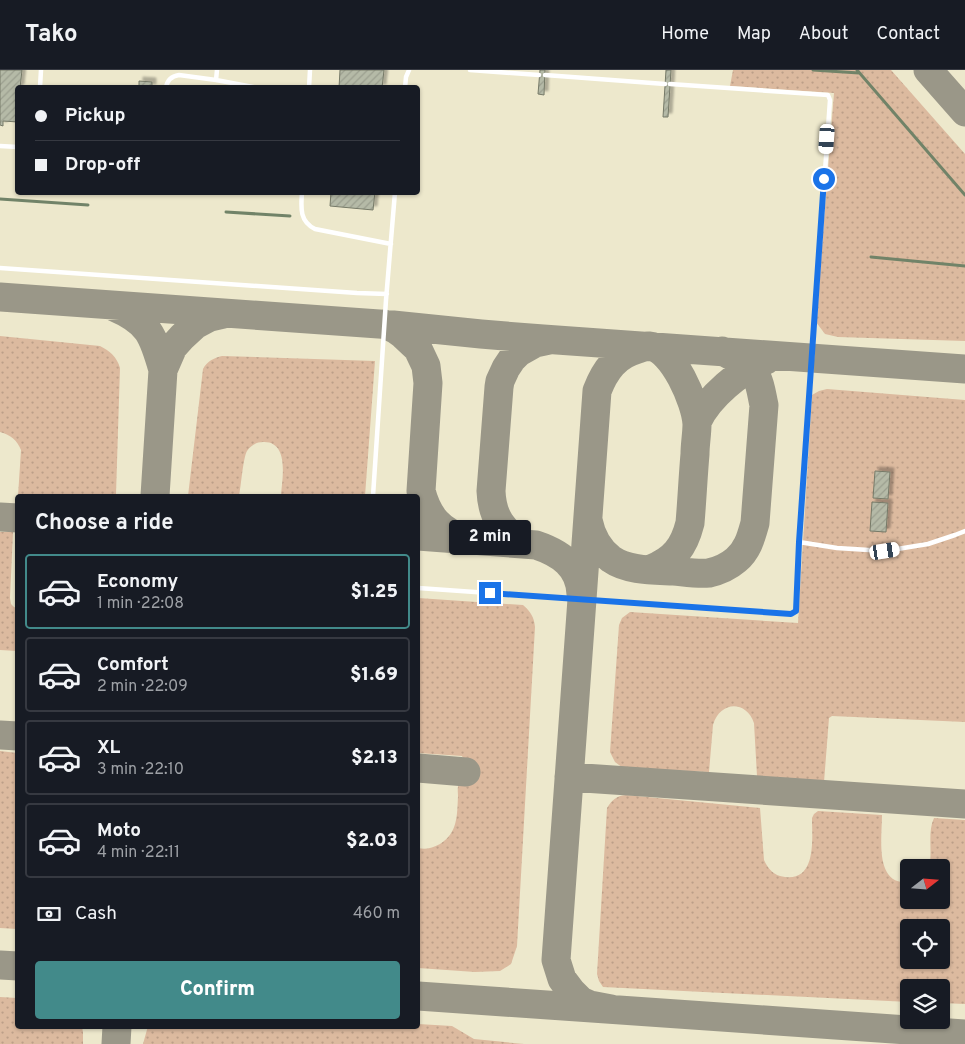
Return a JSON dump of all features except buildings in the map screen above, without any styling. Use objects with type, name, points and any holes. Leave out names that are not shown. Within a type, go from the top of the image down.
[{"type":"lane","points":[[40,85],[41,70]]},
{"type":"lane","points":[[216,80],[217,70]]},
{"type":"lane","points":[[309,85],[310,70]]},
{"type":"lane","points":[[405,85],[409,70]]},
{"type":"lane","points":[[420,588],[791,614],[796,611],[799,542],[830,100],[828,95],[470,70]]},
{"type":"lane","points":[[167,85],[170,78],[179,75],[243,85]]},
{"type":"lane","points":[[0,146],[15,146]]},
{"type":"lane","points":[[302,195],[302,215],[304,221],[311,228],[391,244]]},
{"type":"lane","points":[[373,494],[395,195]]},
{"type":"lane","points":[[0,268],[387,294]]},
{"type":"lane","points":[[799,542],[837,548],[885,551],[928,544],[955,536],[965,530]]},
{"type":"shaded area","points":[[0,70],[965,70],[965,1044],[0,1044]]},
{"type":"shaded area","points":[[733,70],[891,70],[965,154],[965,341],[838,337],[825,334],[816,322],[834,93],[730,86]]},
{"type":"shaded area","points":[[0,336],[100,346],[110,352],[119,364],[116,494],[18,494],[21,450],[13,438],[0,432]]},
{"type":"shaded area","points":[[222,356],[375,361],[365,494],[281,494],[283,472],[281,454],[272,443],[263,442],[254,444],[247,451],[239,494],[188,494],[203,369],[211,360]]},
{"type":"shaded area","points":[[827,389],[965,400],[965,722],[832,716],[829,718],[824,782],[757,776],[754,723],[745,710],[733,706],[721,711],[713,725],[709,772],[623,768],[615,762],[610,752],[619,625],[622,618],[630,612],[798,623],[812,395]]},
{"type":"shaded area","points":[[0,532],[13,532],[10,598],[11,604],[15,607],[15,651],[0,650]]},
{"type":"shaded area","points":[[420,598],[523,605],[532,615],[535,623],[517,946],[511,964],[500,971],[475,972],[420,968],[420,848],[426,849],[440,844],[446,840],[453,829],[457,817],[458,787],[464,778],[466,770],[462,756],[420,753]]},
{"type":"shaded area","points":[[0,751],[15,753],[15,929],[0,928]]},
{"type":"shaded area","points":[[626,795],[760,808],[764,860],[772,872],[785,877],[795,876],[803,872],[808,865],[812,847],[812,818],[818,811],[882,815],[882,858],[890,876],[900,881],[900,909],[950,909],[950,859],[930,859],[932,824],[934,818],[965,820],[965,1004],[950,1003],[950,979],[900,979],[900,1002],[603,987],[597,974],[607,808],[620,796]]},
{"type":"shaded area","points":[[0,997],[15,998],[15,1029],[82,1029],[83,1044],[0,1044]]},
{"type":"shaded area","points":[[420,1024],[452,1026],[474,1039],[524,1044],[143,1044],[147,1029],[420,1029]]},
{"type":"waterway","points":[[813,70],[859,73]]},
{"type":"waterway","points":[[857,70],[965,195]]},
{"type":"waterway","points":[[0,199],[88,205]]},
{"type":"waterway","points":[[226,212],[290,216]]},
{"type":"waterway","points":[[871,257],[965,266]]},
{"type":"taxiway","points":[[928,70],[965,112]]},
{"type":"taxiway","points":[[0,297],[965,369]]},
{"type":"taxiway","points":[[114,307],[135,318],[148,331],[163,370]]},
{"type":"taxiway","points":[[155,494],[163,370],[173,347],[182,337],[195,325],[210,317],[223,314]]},
{"type":"taxiway","points":[[384,324],[402,334],[418,349],[426,366],[428,383],[421,491],[427,509],[442,527],[465,540]]},
{"type":"taxiway","points":[[525,544],[504,529],[496,516],[492,500],[491,491],[499,387],[506,368],[519,352],[535,343],[549,340]]},
{"type":"taxiway","points":[[611,1009],[590,1005],[581,1001],[562,979],[556,960],[597,391],[604,376],[617,359],[630,352],[649,346],[658,349],[666,356],[682,378],[696,415],[697,424],[688,531],[677,552],[666,561],[651,569]]},
{"type":"taxiway","points":[[588,520],[593,536],[602,551],[618,563],[633,568],[709,573],[720,570],[730,564],[743,552],[755,523],[764,405],[754,373],[742,362],[722,351]]},
{"type":"taxiway","points":[[697,422],[709,403],[726,385],[746,370],[766,360]]},
{"type":"taxiway","points":[[0,517],[15,518]]},
{"type":"taxiway","points":[[420,536],[536,545],[545,548],[561,557],[573,568],[580,584],[581,594]]},
{"type":"taxiway","points":[[0,735],[15,736]]},
{"type":"taxiway","points":[[420,768],[466,772]]},
{"type":"taxiway","points":[[569,777],[965,804]]},
{"type":"taxiway","points":[[0,965],[15,966]]},
{"type":"taxiway","points":[[420,996],[965,1034]]},
{"type":"taxiway","points":[[116,1044],[117,1029]]},
{"type":"route","points":[[490,593],[791,614],[796,611],[824,179]]}]
